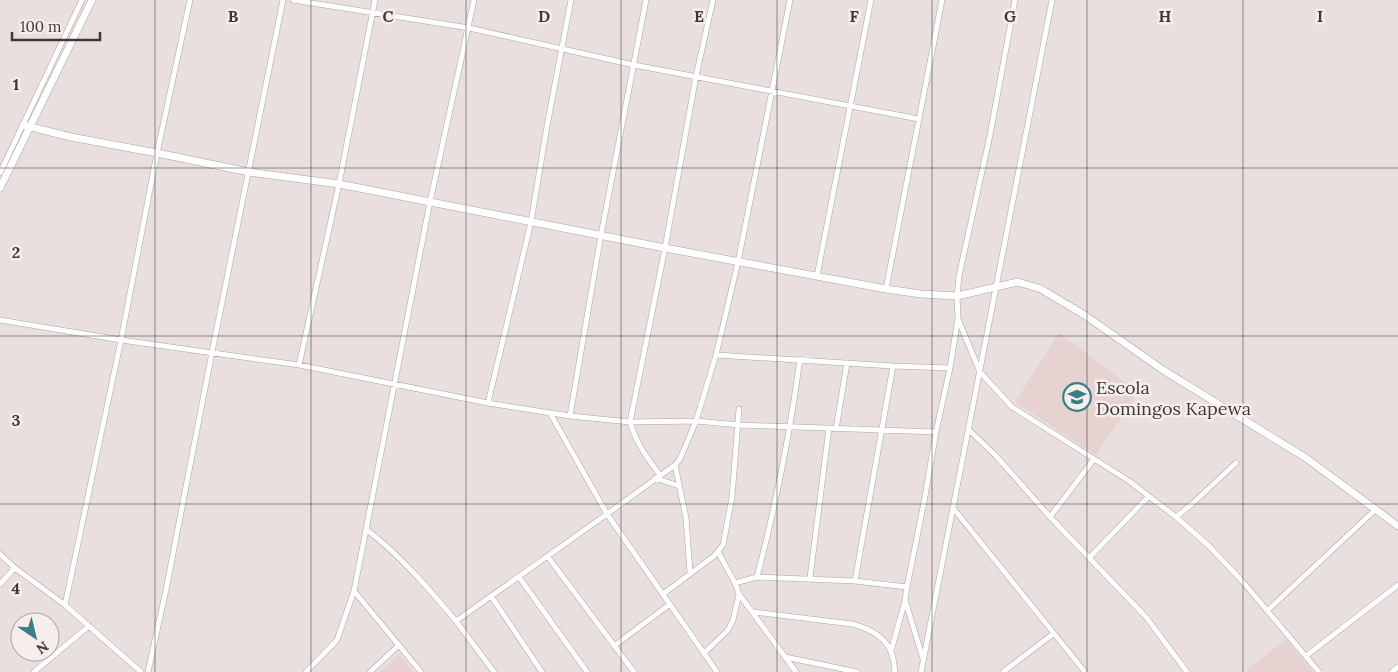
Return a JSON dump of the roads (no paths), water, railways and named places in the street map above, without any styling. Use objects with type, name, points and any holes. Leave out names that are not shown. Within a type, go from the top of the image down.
[{"type":"main road","points":[[0,188],[26,126],[92,0]]},
{"type":"main road","points":[[26,126],[71,137],[156,152],[249,172],[339,184],[886,289],[956,296],[1018,282],[1041,290],[1086,316],[1163,370],[1306,458],[1398,526]]},
{"type":"street","points":[[0,173],[26,126],[82,0]]},
{"type":"street","points":[[66,605],[121,340],[156,152],[190,0]]},
{"type":"street","points":[[148,672],[283,0]]},
{"type":"street","points":[[293,0],[469,28],[634,65],[919,119]]},
{"type":"street","points":[[299,365],[339,184],[375,0]]},
{"type":"street","points":[[306,672],[337,640],[354,591],[430,202],[474,0]]},
{"type":"street","points":[[488,403],[531,222],[571,0]]},
{"type":"street","points":[[570,416],[601,235],[646,0]]},
{"type":"street","points":[[679,486],[658,477],[641,451],[634,437],[630,422],[665,248],[696,76],[713,0]]},
{"type":"street","points":[[456,621],[548,557],[680,459],[696,421],[716,355],[738,262],[790,0]]},
{"type":"street","points":[[817,276],[871,0]]},
{"type":"street","points":[[886,289],[942,0]]},
{"type":"street","points":[[891,652],[905,600],[936,432],[950,368],[958,318],[956,296],[990,135],[1015,0]]},
{"type":"street","points":[[921,672],[1052,0]]},
{"type":"street","points":[[958,318],[980,372],[1012,407],[1129,481],[1176,516],[1208,545],[1268,610],[1319,672]]},
{"type":"street","points":[[0,320],[121,340],[299,365],[488,403],[570,416],[630,422],[696,421],[739,425],[936,432]]},
{"type":"street","points":[[716,355],[950,368]]},
{"type":"street","points":[[757,577],[769,533],[791,427],[800,359]]},
{"type":"street","points":[[836,428],[847,363]]},
{"type":"street","points":[[855,581],[893,366]]},
{"type":"street","points":[[663,594],[718,552],[723,545],[732,496],[739,409]]},
{"type":"street","points":[[550,413],[607,514],[717,672]]},
{"type":"street","points":[[810,578],[829,428]]},
{"type":"street","points":[[968,429],[1014,475],[1050,517],[1146,617],[1187,672]]},
{"type":"street","points":[[1050,517],[1094,459]]},
{"type":"street","points":[[1176,516],[1192,504],[1236,463]]},
{"type":"street","points":[[675,464],[686,518],[690,574]]},
{"type":"street","points":[[1089,558],[1149,496]]},
{"type":"street","points":[[953,508],[1083,671]]},
{"type":"street","points":[[1268,610],[1375,510]]},
{"type":"street","points":[[367,530],[386,544],[413,570],[456,621],[494,672]]},
{"type":"street","points":[[718,552],[736,582],[739,594],[796,672]]},
{"type":"street","points":[[0,554],[15,568],[66,605],[141,672]]},
{"type":"street","points":[[548,557],[634,672]]},
{"type":"street","points":[[0,584],[15,568]]},
{"type":"street","points":[[519,577],[587,672]]},
{"type":"street","points":[[736,582],[757,577],[810,578],[907,587]]},
{"type":"street","points":[[1306,656],[1398,585]]},
{"type":"street","points":[[354,591],[421,672]]},
{"type":"street","points":[[704,653],[728,630],[733,620],[739,594]]},
{"type":"street","points":[[491,596],[542,672]]},
{"type":"street","points":[[905,600],[923,662]]},
{"type":"street","points":[[614,646],[670,604]]},
{"type":"street","points":[[753,612],[852,624],[867,628],[886,644],[891,652],[895,672]]},
{"type":"street","points":[[34,672],[89,626]]},
{"type":"street","points":[[1003,672],[1053,634]]},
{"type":"street","points":[[370,672],[398,645]]},
{"type":"street","points":[[785,657],[857,672]]},
{"type":"street","points":[[1392,672],[1398,667]]},
{"type":"place","name":"Escola Domingos Kapewa","points":[[1077,397]]}]
